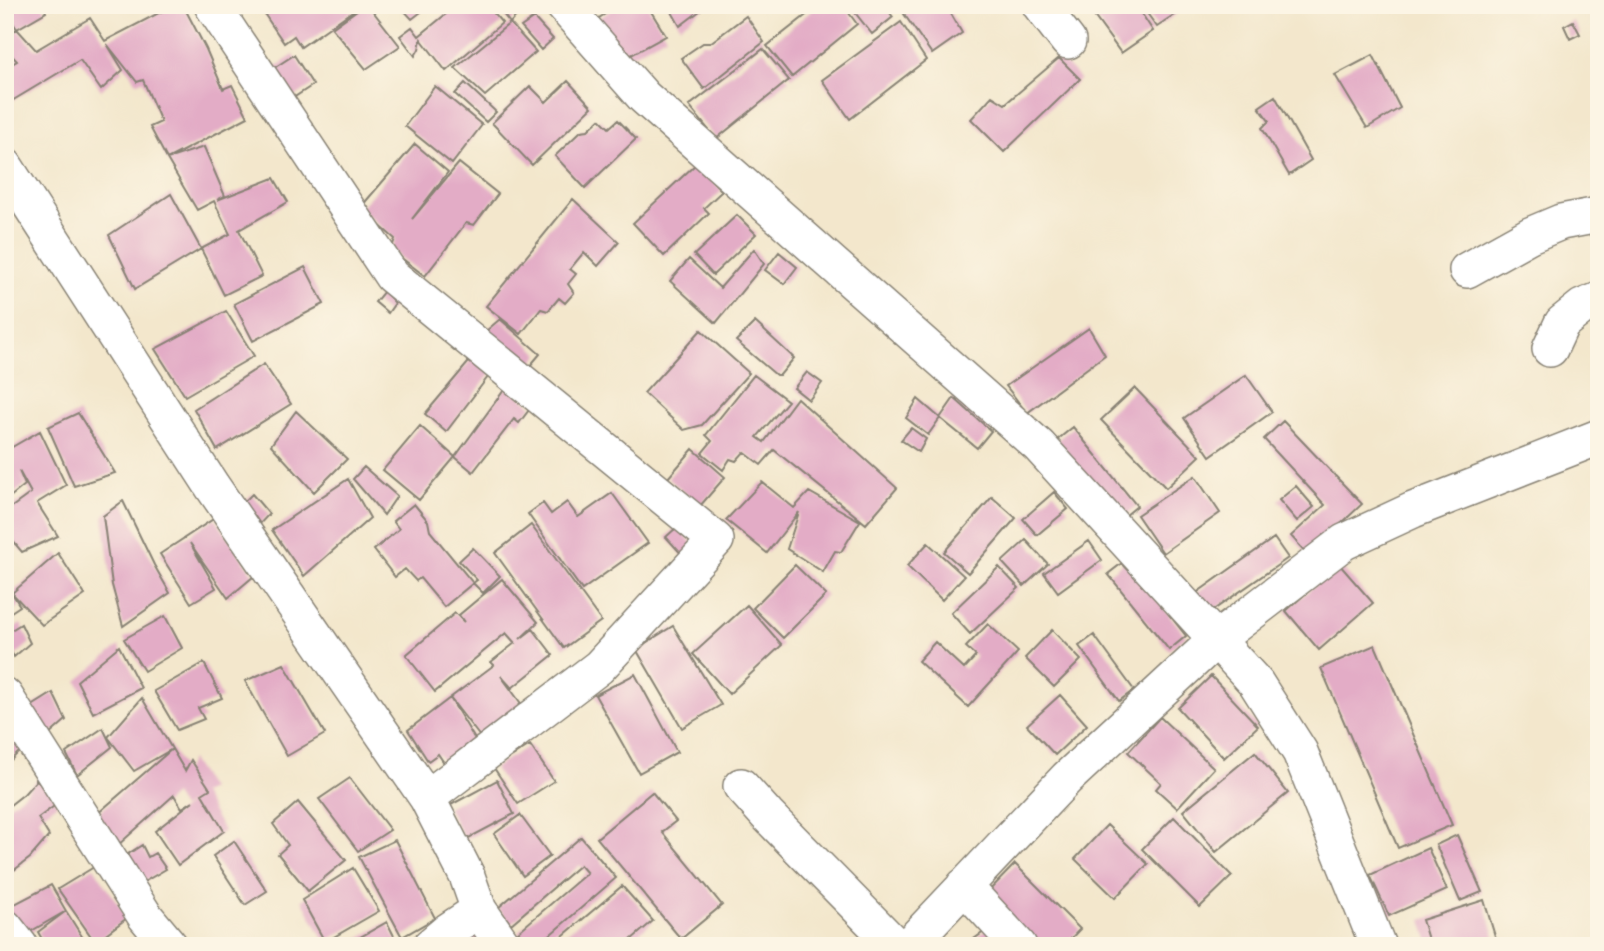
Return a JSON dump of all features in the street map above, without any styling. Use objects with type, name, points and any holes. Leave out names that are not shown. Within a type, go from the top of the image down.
[{"type":"street","points":[[212,5],[392,276],[716,540],[599,667],[427,798]]},
{"type":"street","points":[[563,5],[644,97],[1039,446],[1256,684],[1300,752],[1378,946]]},
{"type":"street","points":[[1040,5],[1068,41]]},
{"type":"street","points":[[5,166],[212,486],[427,798],[467,876],[479,910],[504,946]]},
{"type":"street","points":[[1467,270],[1530,234],[1561,222],[1599,215]]},
{"type":"street","points":[[1549,349],[1562,323],[1582,307],[1599,300]]},
{"type":"street","points":[[908,946],[1067,778],[1217,639],[1344,542],[1413,510],[1599,436]]},
{"type":"street","points":[[5,696],[145,916],[170,946]]},
{"type":"street","points":[[741,786],[896,946]]},
{"type":"street","points":[[964,886],[1019,946]]},
{"type":"street","points":[[430,946],[479,910]]},
{"type":"street","points":[[5,928],[20,946]]},
{"type":"building","points":[[13,5],[43,5],[46,12],[17,29],[5,11]]},
{"type":"building","points":[[174,5],[183,5],[223,89],[232,85],[248,117],[167,159],[150,127],[161,122],[143,80],[137,82],[107,44],[123,70],[101,90],[80,60],[5,105],[5,68],[17,61],[5,48],[5,36],[17,29],[36,50],[90,18],[105,41]]},
{"type":"building","points":[[278,5],[358,7],[301,47],[294,36],[284,43],[265,15]]},
{"type":"building","points":[[364,5],[368,5],[400,46],[366,69],[332,28]]},
{"type":"building","points":[[399,5],[430,5],[412,19]]},
{"type":"building","points":[[457,5],[487,5],[502,23],[446,71],[421,39],[415,56],[400,36],[412,27],[419,36]]},
{"type":"building","points":[[496,5],[513,5],[519,13],[510,23]]},
{"type":"building","points":[[619,5],[647,5],[666,36],[624,59],[593,22]]},
{"type":"building","points":[[668,5],[705,5],[705,7],[680,26]]},
{"type":"building","points":[[819,5],[843,5],[857,24],[792,77],[767,46]]},
{"type":"building","points":[[849,5],[884,5],[893,17],[872,34]]},
{"type":"building","points":[[917,5],[946,5],[962,33],[932,54],[904,14]]},
{"type":"building","points":[[1086,5],[1136,5],[1153,31],[1121,53]]},
{"type":"building","points":[[1141,5],[1190,5],[1157,27]]},
{"type":"building","points":[[746,16],[764,42],[704,89],[681,58],[703,43],[710,43]]},
{"type":"building","points":[[534,18],[553,39],[541,50],[521,27]]},
{"type":"building","points":[[1573,21],[1580,34],[1570,39],[1564,26]]},
{"type":"building","points":[[901,22],[926,60],[850,119],[822,80]]},
{"type":"building","points":[[510,23],[536,52],[485,96],[455,68]]},
{"type":"building","points":[[763,49],[789,80],[716,139],[689,106]]},
{"type":"building","points":[[294,55],[313,85],[293,98],[274,68]]},
{"type":"building","points":[[1373,55],[1400,108],[1367,128],[1335,75]]},
{"type":"building","points":[[1059,58],[1080,79],[1004,152],[971,119],[992,96],[1005,104]]},
{"type":"building","points":[[568,81],[592,107],[532,165],[492,123],[530,86],[546,102]]},
{"type":"building","points":[[465,83],[496,112],[486,122],[455,94]]},
{"type":"building","points":[[435,86],[482,125],[452,164],[405,126]]},
{"type":"building","points":[[1275,96],[1311,160],[1289,175],[1262,128],[1269,121],[1259,107]]},
{"type":"building","points":[[600,119],[609,128],[618,120],[636,139],[585,188],[555,156],[581,131],[588,130]]},
{"type":"building","points":[[415,144],[448,172],[412,219],[459,163],[498,194],[474,225],[466,223],[425,276],[391,250],[395,239],[360,208]]},
{"type":"building","points":[[204,147],[225,196],[217,200],[274,178],[288,202],[239,230],[262,276],[224,295],[201,249],[230,234],[214,201],[197,210],[167,159]]},
{"type":"building","points":[[696,164],[722,191],[704,208],[709,213],[664,256],[633,223]]},
{"type":"building","points":[[171,194],[201,249],[135,289],[109,235]]},
{"type":"building","points":[[573,199],[619,242],[598,266],[584,252],[570,269],[576,274],[568,284],[574,293],[565,303],[559,298],[548,311],[541,309],[521,334],[486,306]]},
{"type":"building","points":[[737,215],[756,234],[713,275],[694,255]]},
{"type":"building","points":[[754,249],[764,264],[716,323],[670,281],[689,259],[720,288]]},
{"type":"building","points":[[779,252],[797,267],[784,284],[765,270]]},
{"type":"building","points":[[305,267],[324,304],[253,341],[234,304]]},
{"type":"building","points":[[384,291],[395,303],[388,313],[375,302]]},
{"type":"building","points":[[226,311],[254,356],[185,396],[155,349]]},
{"type":"building","points":[[500,319],[540,354],[523,374],[479,337]]},
{"type":"building","points":[[755,322],[794,358],[780,375],[776,375],[736,341]]},
{"type":"building","points":[[1089,328],[1105,355],[1027,413],[1006,386]]},
{"type":"building","points":[[701,330],[749,373],[702,425],[684,430],[644,393]]},
{"type":"building","points":[[473,357],[491,373],[446,432],[425,414]]},
{"type":"building","points":[[264,364],[291,404],[217,450],[194,409]]},
{"type":"building","points":[[807,372],[822,383],[809,400],[794,388]]},
{"type":"building","points":[[754,375],[788,401],[757,437],[764,442],[797,398],[897,488],[866,524],[774,450],[761,465],[744,452],[736,461],[730,459],[723,470],[702,453],[712,441],[706,435]]},
{"type":"building","points":[[1246,375],[1272,412],[1210,456],[1184,418]]},
{"type":"building","points":[[507,386],[532,406],[519,423],[514,419],[473,472],[455,457]]},
{"type":"building","points":[[1135,388],[1200,456],[1166,488],[1101,420]]},
{"type":"building","points":[[954,398],[991,431],[977,448],[940,418]]},
{"type":"building","points":[[918,399],[940,418],[928,435],[906,418]]},
{"type":"building","points":[[296,411],[347,459],[314,492],[271,445]]},
{"type":"building","points":[[78,413],[115,473],[74,486],[48,427]]},
{"type":"building","points":[[1283,421],[1362,504],[1308,555],[1291,536],[1325,505],[1264,439]]},
{"type":"building","points":[[420,426],[455,457],[419,500],[383,470]]},
{"type":"building","points":[[1073,427],[1137,506],[1120,520],[1056,441]]},
{"type":"building","points":[[911,428],[926,439],[919,452],[901,440]]},
{"type":"building","points":[[40,431],[66,485],[37,503],[58,536],[22,552],[5,532],[5,512],[31,493],[19,471],[25,485],[5,501],[5,447],[7,450]]},
{"type":"building","points":[[693,449],[725,477],[700,506],[668,478]]},
{"type":"building","points":[[364,467],[397,496],[384,515],[353,479]]},
{"type":"building","points":[[1195,476],[1220,513],[1163,553],[1137,515]]},
{"type":"building","points":[[348,479],[370,518],[304,576],[272,530]]},
{"type":"building","points":[[762,482],[794,508],[809,492],[860,521],[841,552],[835,551],[823,572],[787,549],[799,512],[767,553],[726,520]]},
{"type":"building","points":[[1296,486],[1314,507],[1297,521],[1279,500]]},
{"type":"building","points":[[1054,492],[1068,509],[1037,535],[1023,519]]},
{"type":"building","points":[[612,493],[648,543],[582,590],[528,514],[543,503],[551,514],[567,502],[578,517]]},
{"type":"building","points":[[252,494],[269,514],[257,527],[241,505]]},
{"type":"building","points":[[992,497],[1016,518],[968,573],[944,552]]},
{"type":"building","points":[[123,501],[170,593],[123,626],[112,585],[103,516]]},
{"type":"building","points":[[414,504],[428,521],[430,531],[473,583],[444,607],[420,578],[416,581],[405,569],[395,577],[374,550],[399,529],[393,521]]},
{"type":"building","points":[[215,518],[254,576],[228,598],[190,543],[216,588],[191,603],[160,554]]},
{"type":"building","points":[[531,525],[601,621],[564,648],[495,553]]},
{"type":"building","points":[[677,527],[693,544],[685,558],[666,537]]},
{"type":"building","points":[[1274,538],[1288,558],[1209,613],[1195,594]]},
{"type":"building","points":[[1026,540],[1048,564],[1024,586],[1002,562]]},
{"type":"building","points":[[1089,541],[1102,560],[1058,592],[1044,573]]},
{"type":"building","points":[[928,543],[964,576],[942,600],[907,566]]},
{"type":"building","points":[[473,548],[500,576],[483,593],[473,583],[477,580],[459,561]]},
{"type":"building","points":[[58,553],[85,595],[42,625],[12,593]]},
{"type":"building","points":[[1126,560],[1186,636],[1169,650],[1108,574]]},
{"type":"building","points":[[1339,564],[1373,603],[1319,650],[1286,611]]},
{"type":"building","points":[[795,565],[826,595],[783,638],[753,608]]},
{"type":"building","points":[[999,567],[1019,588],[970,634],[951,613]]},
{"type":"building","points":[[502,579],[538,622],[520,639],[533,629],[553,655],[512,688],[501,676],[525,709],[481,738],[450,698],[494,665],[491,662],[515,643],[506,633],[435,692],[406,655],[455,613],[464,622],[459,615]]},
{"type":"building","points":[[5,582],[20,606],[5,616]]},
{"type":"building","points":[[747,605],[782,645],[729,694],[693,654]]},
{"type":"building","points":[[165,616],[182,648],[144,671],[124,639]]},
{"type":"building","points":[[21,624],[30,643],[14,657],[5,641],[5,634]]},
{"type":"building","points":[[988,624],[1018,652],[968,707],[918,661],[935,642],[964,669],[976,656],[966,647]]},
{"type":"building","points":[[673,626],[721,705],[682,728],[636,649]]},
{"type":"building","points":[[1052,630],[1081,660],[1054,687],[1025,658]]},
{"type":"building","points":[[1094,635],[1134,690],[1119,701],[1079,646]]},
{"type":"building","points":[[1375,645],[1452,825],[1398,848],[1321,668]]},
{"type":"building","points":[[119,646],[141,688],[93,713],[77,681]]},
{"type":"building","points":[[204,663],[222,698],[198,708],[204,719],[177,730],[154,691]]},
{"type":"building","points":[[284,664],[325,734],[287,756],[245,681]]},
{"type":"building","points":[[635,674],[677,752],[639,773],[595,695]]},
{"type":"building","points":[[1211,676],[1258,726],[1224,758],[1178,708]]},
{"type":"building","points":[[53,693],[66,720],[48,736],[29,708]]},
{"type":"building","points":[[1060,695],[1087,725],[1055,755],[1027,725]]},
{"type":"building","points":[[142,698],[185,771],[191,760],[210,789],[202,794],[224,831],[178,865],[155,831],[193,801],[182,808],[174,795],[117,846],[96,815],[172,749],[134,771],[108,737]]},
{"type":"building","points":[[450,698],[479,746],[449,770],[438,754],[428,761],[408,730]]},
{"type":"building","points":[[1160,717],[1214,768],[1177,808],[1156,789],[1161,783],[1128,752]]},
{"type":"building","points":[[103,728],[112,747],[77,775],[66,753]]},
{"type":"building","points":[[5,731],[20,751],[5,766]]},
{"type":"building","points":[[530,745],[554,781],[518,804],[494,768]]},
{"type":"building","points":[[1255,752],[1288,793],[1216,852],[1183,811]]},
{"type":"building","points":[[43,773],[57,804],[38,818],[49,836],[30,858],[5,877],[5,809],[24,794]]},
{"type":"building","points":[[350,778],[390,830],[358,851],[319,799]]},
{"type":"building","points":[[497,780],[514,814],[465,840],[447,807]]},
{"type":"building","points":[[652,792],[676,821],[662,832],[722,905],[681,939],[597,838]]},
{"type":"building","points":[[298,802],[346,860],[308,891],[278,854],[288,845],[273,824]]},
{"type":"building","points":[[520,815],[550,856],[523,876],[494,834]]},
{"type":"building","points":[[1174,817],[1232,876],[1200,907],[1142,849]]},
{"type":"building","points":[[1107,825],[1148,864],[1115,898],[1075,859]]},
{"type":"building","points":[[1457,835],[1482,892],[1460,901],[1436,845]]},
{"type":"building","points":[[581,837],[616,878],[537,946],[530,946],[518,932],[587,873],[580,865],[511,924],[498,908]]},
{"type":"building","points":[[395,840],[435,918],[402,937],[359,857]]},
{"type":"building","points":[[234,841],[267,891],[245,905],[213,856]]},
{"type":"building","points":[[142,845],[148,857],[155,853],[166,869],[142,883],[119,860]]},
{"type":"building","points":[[1428,848],[1447,890],[1389,916],[1370,875]]},
{"type":"building","points":[[1015,864],[1080,929],[1064,946],[1036,946],[985,895]]},
{"type":"building","points":[[94,867],[127,918],[95,942],[58,889]]},
{"type":"building","points":[[353,868],[379,911],[325,942],[302,900]]},
{"type":"building","points":[[51,885],[66,911],[21,937],[5,909]]},
{"type":"building","points":[[622,886],[653,921],[624,946],[551,946]]},
{"type":"building","points":[[1484,900],[1498,946],[1430,946],[1422,920]]},
{"type":"building","points":[[66,911],[88,946],[46,946],[38,932]]},
{"type":"building","points":[[387,922],[399,946],[361,946],[357,939]]},
{"type":"building","points":[[991,927],[1004,946],[964,946]]},
{"type":"building","points":[[474,929],[488,946],[453,946]]}]
